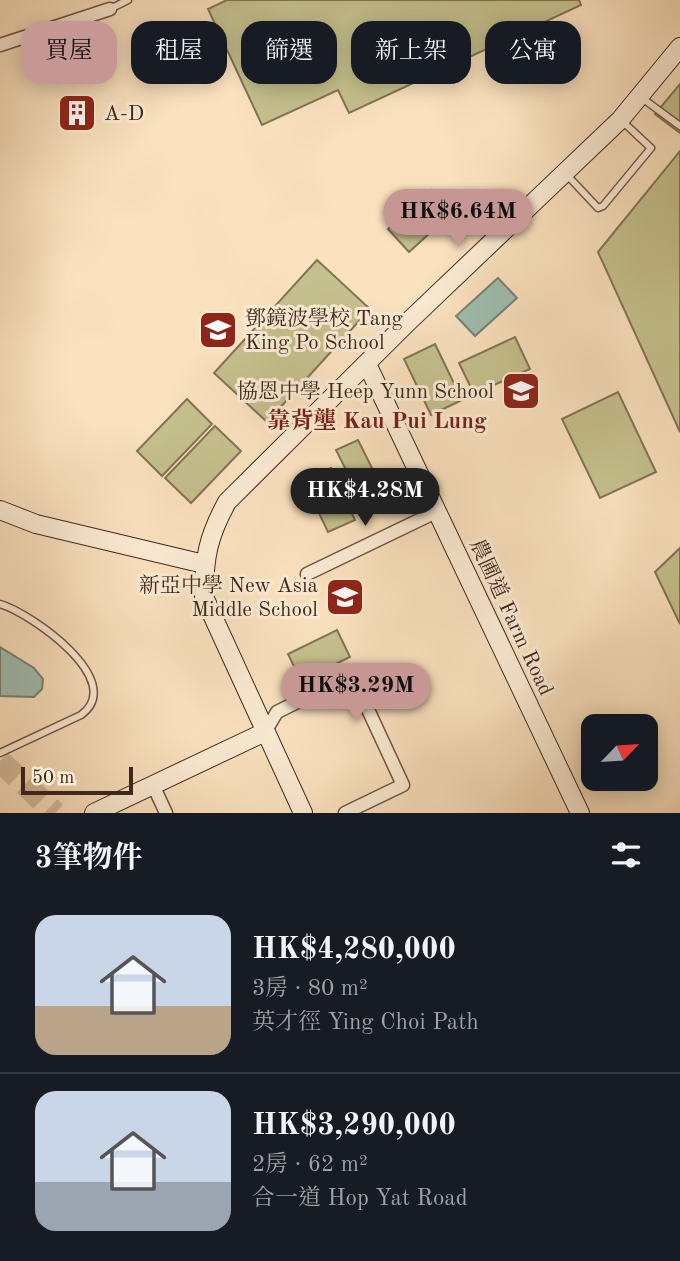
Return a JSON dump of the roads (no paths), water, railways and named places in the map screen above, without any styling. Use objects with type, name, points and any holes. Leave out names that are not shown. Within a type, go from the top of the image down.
[{"type":"street","points":[[0,45],[110,9]]},
{"type":"street","points":[[303,813],[204,597],[204,564],[209,536],[227,502],[620,120],[680,47]]},
{"type":"street","name":"農圃道 Farm Road","points":[[367,364],[580,813]]},
{"type":"street","points":[[0,510],[36,524],[204,564]]},
{"type":"street","points":[[307,574],[438,511]]},
{"type":"street","points":[[94,813],[265,732],[277,712],[352,676],[403,785],[345,813]]},
{"type":"street","points":[[153,785],[166,813]]},
{"type":"lane","points":[[110,9],[127,0]]},
{"type":"lane","points":[[641,97],[680,126]]},
{"type":"lane","points":[[566,174],[598,208],[603,206],[651,148],[620,120]]},
{"type":"lane","points":[[0,604],[27,615],[56,635],[84,670],[94,695],[91,706],[81,715],[0,753]]},
{"type":"tunnel","points":[[0,761],[55,813]]},
{"type":"place","name":"A-D","points":[[77,113]]},
{"type":"place","name":"鄧鏡波學校 Tang King Po School","points":[[218,330]]},
{"type":"place","name":"協恩中學 Heep Yunn School","points":[[521,391]]},
{"type":"place","name":"新亞中學 New Asia Middle School","points":[[345,597]]},
{"type":"district","name":"靠背壟 Kau Pui Lung","points":[[377,420]]}]
